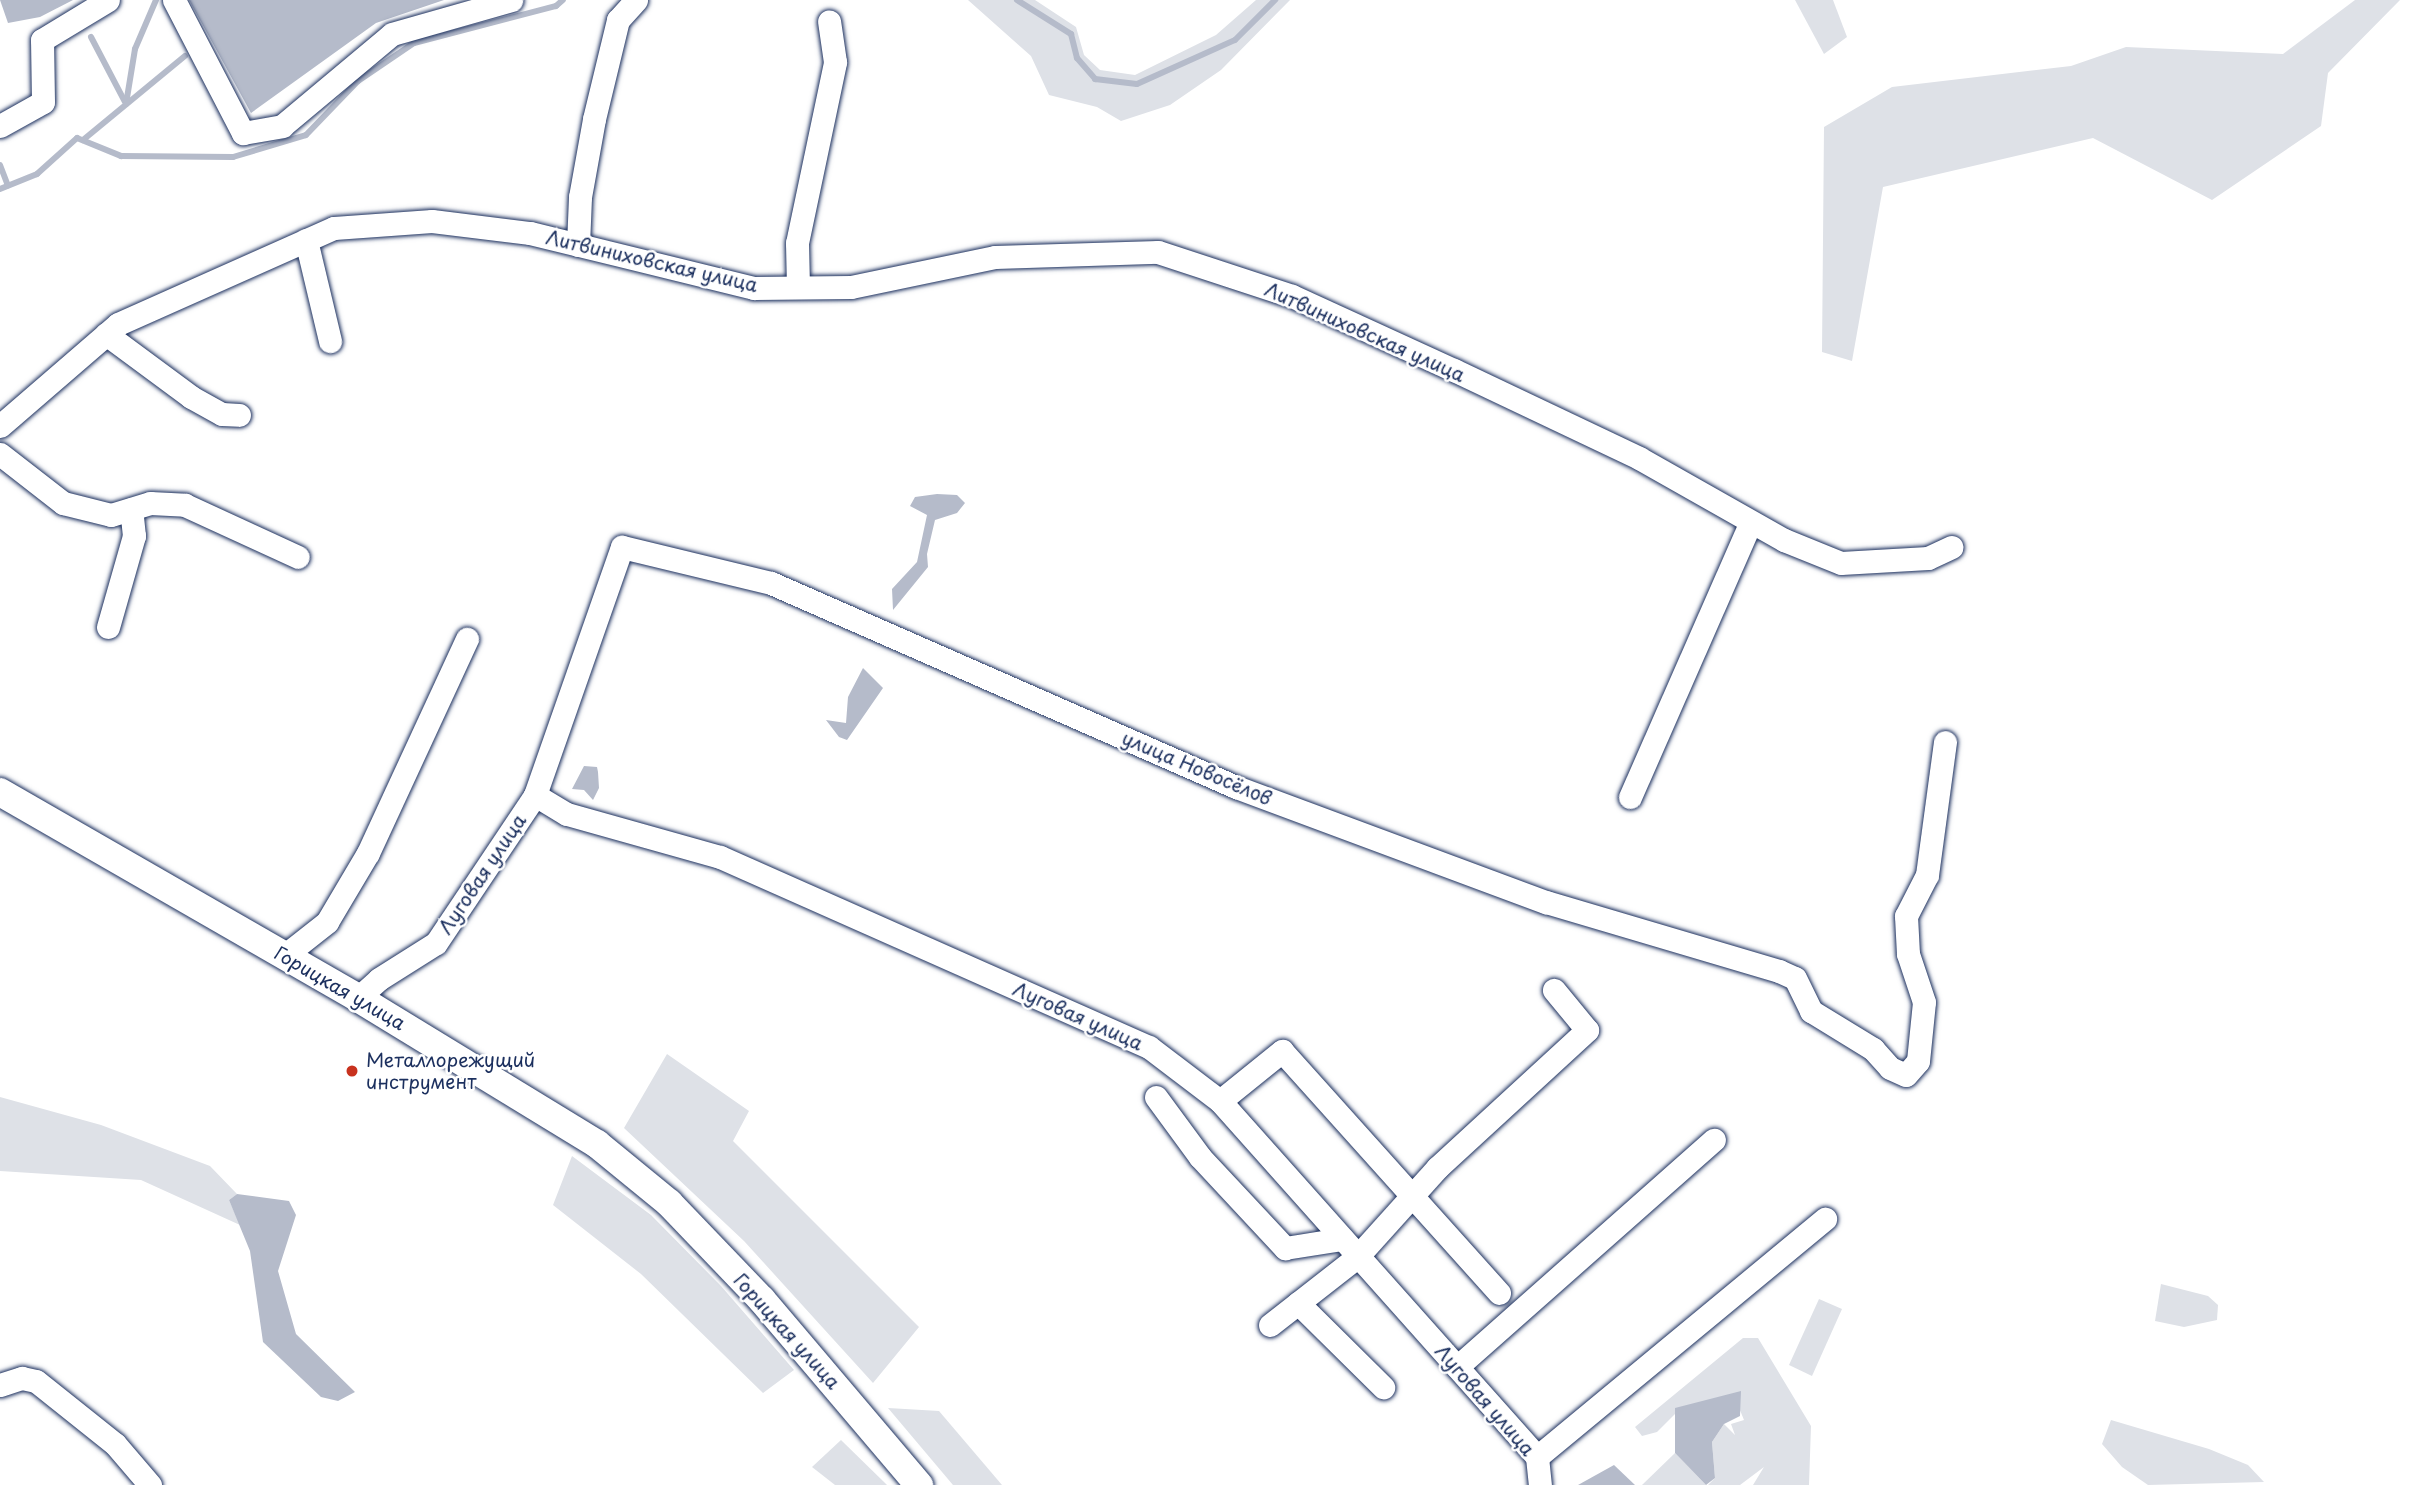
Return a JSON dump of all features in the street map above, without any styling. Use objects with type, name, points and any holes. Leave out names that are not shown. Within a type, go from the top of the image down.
[{"type":"main road","name":"Горицкая улица","points":[[0,792],[358,998],[579,1132],[669,1203],[762,1300],[919,1485]]},
{"type":"street","points":[[0,126],[43,102],[42,40],[108,0]]},
{"type":"street","points":[[174,0],[243,133],[282,127],[392,34],[511,0]]},
{"type":"street","points":[[578,245],[580,197],[594,120],[618,20],[636,0]]},
{"type":"street","points":[[798,287],[797,243],[835,62],[829,21]]},
{"type":"street","name":"Литвиниховская улица","points":[[106,334],[118,324],[334,228],[432,221],[530,233],[754,288],[851,287],[995,257],[1158,251],[1292,296],[1454,370],[1639,458],[1784,540],[1841,563],[1928,558],[1952,547]]},
{"type":"street","points":[[306,240],[317,270],[330,341]]},
{"type":"street","points":[[0,426],[106,334],[191,397],[222,414],[239,415]]},
{"type":"street","points":[[0,454],[63,503],[111,515],[150,503],[185,505],[298,557]]},
{"type":"street","points":[[108,627],[134,536],[131,509]]},
{"type":"street","points":[[1630,797],[1751,522]]},
{"type":"street","name":"Луговая улица","points":[[358,998],[379,979],[436,943],[535,795],[622,547]]},
{"type":"street","name":"улица Новосёлов","points":[[622,547],[771,583],[1236,787],[1546,902],[1779,971],[1795,978],[1811,1011],[1873,1049],[1890,1069],[1906,1075],[1918,1062],[1924,1002],[1908,954],[1906,916],[1927,875],[1945,742]]},
{"type":"street","points":[[284,956],[327,922],[368,853],[467,639]]},
{"type":"street","name":"Луговая улица","points":[[535,795],[567,814],[720,858],[1149,1047],[1220,1101],[1537,1457],[1540,1485]]},
{"type":"street","points":[[1270,1325],[1357,1257],[1412,1196],[1587,1030],[1554,990]]},
{"type":"street","points":[[1220,1101],[1282,1051],[1500,1293]]},
{"type":"street","points":[[1156,1097],[1200,1157],[1285,1248],[1342,1239]]},
{"type":"street","points":[[1457,1367],[1714,1140]]},
{"type":"street","points":[[1537,1457],[1825,1219]]},
{"type":"street","points":[[1298,1303],[1383,1387]]},
{"type":"street","points":[[0,1385],[22,1378],[36,1381],[115,1444],[150,1485]]},
{"type":"shaded area","points":[[968,0],[1035,0],[1076,27],[1084,55],[1100,70],[1135,75],[1216,35],[1256,0],[1290,0],[1221,70],[1170,105],[1121,121],[1097,107],[1049,95],[1031,56]]},
{"type":"shaded area","points":[[1795,0],[1833,0],[1847,37],[1824,54]]},
{"type":"shaded area","points":[[2355,0],[2400,0],[2328,73],[2321,126],[2212,200],[2093,138],[1883,187],[1852,361],[1822,352],[1824,127],[1892,87],[2071,66],[2126,47],[2283,54]]},
{"type":"shaded area","points":[[667,1054],[749,1111],[733,1141],[919,1327],[873,1383],[744,1241],[624,1128]]},
{"type":"shaded area","points":[[0,1097],[101,1125],[210,1166],[237,1194],[229,1200],[240,1225],[141,1180],[0,1171]]},
{"type":"shaded area","points":[[572,1156],[651,1215],[721,1286],[794,1370],[763,1393],[641,1274],[553,1205]]},
{"type":"shaded area","points":[[2161,1284],[2208,1296],[2218,1305],[2217,1320],[2184,1327],[2155,1321]]},
{"type":"shaded area","points":[[1819,1299],[1842,1309],[1812,1376],[1789,1365]]},
{"type":"shaded area","points":[[1743,1338],[1758,1338],[1811,1426],[1809,1485],[1753,1485],[1764,1467],[1740,1485],[1708,1485],[1715,1478],[1712,1442],[1724,1424],[1735,1435],[1731,1424],[1744,1420],[1737,1403],[1682,1407],[1657,1432],[1642,1436],[1635,1427]]},
{"type":"shaded area","points":[[888,1408],[939,1411],[1002,1485],[953,1485]]},
{"type":"shaded area","points":[[2111,1420],[2209,1449],[2248,1465],[2264,1482],[2148,1485],[2122,1467],[2102,1444]]},
{"type":"shaded area","points":[[841,1440],[887,1485],[835,1485],[812,1467]]},
{"type":"shaded area","points":[[1675,1453],[1706,1485],[1642,1485]]},
{"type":"water","points":[[0,0],[73,0],[40,17],[8,23]]},
{"type":"water","points":[[189,0],[444,0],[376,23],[251,113]]},
{"type":"water","points":[[957,495],[965,503],[957,513],[935,520],[927,554],[928,567],[893,610],[892,589],[917,562],[927,515],[910,506],[915,497]]},
{"type":"water","points":[[863,668],[883,688],[847,740],[839,737],[826,720],[846,723],[848,697]]},
{"type":"water","points":[[584,766],[597,767],[599,788],[593,800],[584,790],[572,789]]},
{"type":"water","points":[[237,1194],[289,1201],[296,1215],[278,1271],[296,1334],[355,1392],[338,1401],[321,1397],[263,1342],[250,1251],[229,1200]]},
{"type":"water","points":[[1741,1391],[1740,1416],[1724,1424],[1712,1442],[1715,1478],[1706,1485],[1675,1453],[1675,1408]]},
{"type":"water","points":[[1614,1465],[1635,1485],[1578,1485]]},
{"type":"waterway","points":[[126,104],[135,49],[156,0]]},
{"type":"waterway","points":[[0,189],[37,174],[77,138],[121,156],[233,157],[306,135],[358,81],[414,43],[556,6],[563,0]]},
{"type":"waterway","points":[[1017,0],[1071,34],[1077,58],[1095,79],[1137,84],[1235,40],[1275,0]]},
{"type":"waterway","points":[[91,37],[125,102]]},
{"type":"waterway","points":[[83,140],[185,56]]},
{"type":"waterway","points":[[0,165],[8,186]]},
{"type":"place","name":"Металлорежущий инструмент","points":[[352,1071]]}]
